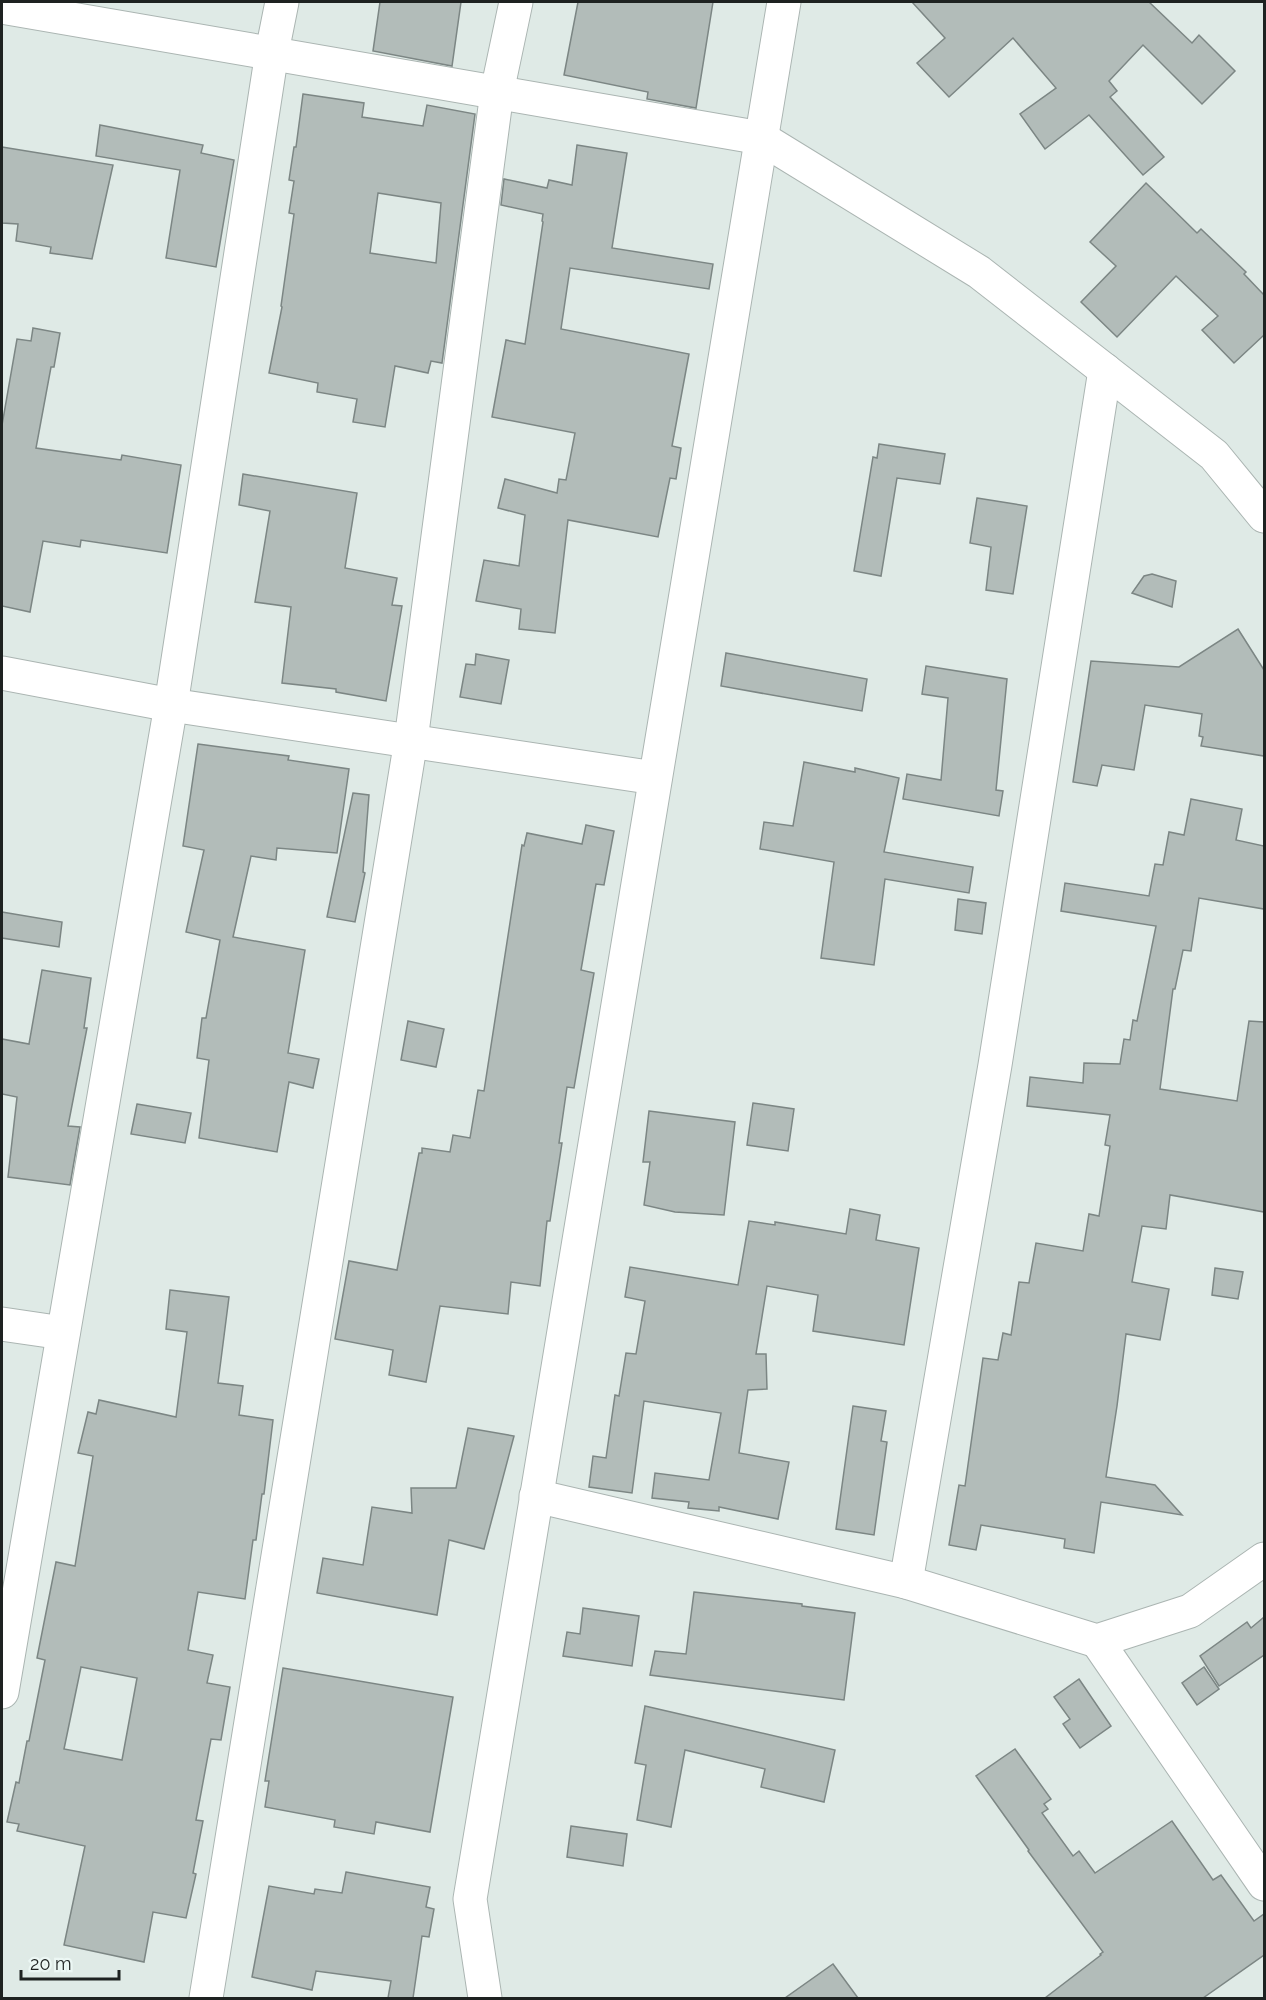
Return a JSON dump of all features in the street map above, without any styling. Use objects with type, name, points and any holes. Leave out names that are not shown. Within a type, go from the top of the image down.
[{"type":"street","points":[[2,1692],[171,705],[272,52],[282,2]]},
{"type":"street","points":[[206,1998],[411,740],[496,92],[516,2]]},
{"type":"street","points":[[485,1998],[470,1899],[784,2]]},
{"type":"street","points":[[2,7],[761,138],[979,272],[1214,455],[1264,516]]},
{"type":"street","points":[[906,1582],[995,1065],[1105,370]]},
{"type":"street","points":[[2,673],[171,705],[655,778]]},
{"type":"street","points":[[2,1324],[63,1333]]},
{"type":"street","points":[[536,1496],[906,1582],[1097,1641],[1190,1611],[1264,1558]]},
{"type":"street","points":[[1097,1641],[1264,1884]]},
{"type":"building","points":[[380,2],[461,2],[452,66],[373,51]]},
{"type":"building","points":[[578,2],[713,2],[696,108],[647,99],[648,92],[564,75]]},
{"type":"building","points":[[912,2],[1149,2],[1192,43],[1199,35],[1235,71],[1202,104],[1143,45],[1109,81],[1117,91],[1110,97],[1164,157],[1143,175],[1089,115],[1045,149],[1020,114],[1056,88],[1013,38],[949,97],[917,63],[945,38]]},
{"type":"building","points":[[303,94],[364,103],[362,117],[423,126],[427,105],[475,114],[442,363],[431,361],[428,373],[395,366],[385,427],[353,422],[357,399],[317,392],[318,383],[269,373],[282,307],[294,214],[289,213],[294,181],[289,180],[294,147],[296,147]],"holes":[[[378,193],[441,203],[436,263],[370,253]]]},
{"type":"building","points":[[100,125],[203,145],[201,153],[234,160],[216,267],[166,258],[180,170],[96,156]]},
{"type":"building","points":[[577,145],[627,153],[612,248],[713,264],[709,289],[570,268],[561,329],[689,354],[672,446],[681,448],[676,479],[670,478],[658,537],[568,520],[555,633],[519,629],[521,609],[476,601],[484,560],[519,566],[525,515],[498,508],[505,479],[557,493],[559,479],[566,480],[575,433],[492,417],[506,340],[525,344],[543,222],[543,214],[501,205],[504,179],[547,188],[549,180],[572,185]]},
{"type":"building","points":[[2,147],[113,165],[92,259],[50,253],[51,247],[16,241],[18,224],[2,223]]},
{"type":"building","points":[[1146,183],[1197,233],[1201,229],[1246,272],[1244,274],[1264,295],[1264,335],[1234,363],[1202,330],[1218,316],[1176,276],[1117,337],[1081,302],[1116,266],[1090,242]]},
{"type":"building","points":[[33,328],[60,333],[54,367],[51,367],[36,448],[121,460],[122,455],[181,465],[167,553],[81,540],[80,547],[43,541],[30,612],[2,606],[2,425],[17,339],[31,341]]},
{"type":"building","points":[[879,444],[945,454],[940,484],[897,478],[881,576],[854,571],[873,457],[877,458]]},
{"type":"building","points":[[243,474],[357,493],[345,568],[397,578],[392,605],[402,606],[386,701],[336,692],[336,689],[282,683],[291,607],[255,602],[270,511],[239,505]]},
{"type":"building","points":[[977,498],[1027,506],[1013,594],[986,590],[991,547],[970,543]]},
{"type":"building","points":[[1152,574],[1176,581],[1172,607],[1132,593],[1144,576]]},
{"type":"building","points":[[1238,629],[1264,670],[1264,756],[1201,746],[1203,737],[1199,736],[1202,714],[1145,705],[1134,770],[1102,765],[1097,786],[1073,782],[1091,661],[1179,667]]},
{"type":"building","points":[[726,653],[867,679],[862,711],[721,686]]},
{"type":"building","points":[[476,654],[509,660],[501,704],[460,697],[466,664],[475,665]]},
{"type":"building","points":[[926,666],[1007,679],[996,790],[1003,791],[999,816],[903,799],[907,774],[941,780],[948,698],[922,694]]},
{"type":"building","points":[[198,744],[289,756],[288,760],[349,769],[337,853],[277,848],[276,860],[251,856],[233,937],[305,950],[288,1053],[319,1059],[313,1088],[289,1082],[277,1152],[199,1138],[209,1060],[197,1058],[202,1018],[206,1018],[220,940],[186,932],[204,850],[183,846]]},
{"type":"building","points":[[804,762],[855,772],[855,768],[899,778],[884,852],[973,867],[969,893],[885,879],[874,965],[821,958],[834,862],[760,849],[764,822],[793,826]]},
{"type":"building","points":[[353,793],[369,795],[363,872],[365,873],[355,922],[327,917]]},
{"type":"building","points":[[1191,799],[1242,809],[1236,840],[1264,846],[1264,909],[1199,898],[1191,951],[1183,950],[1175,989],[1173,989],[1160,1089],[1237,1101],[1249,1021],[1264,1022],[1264,1212],[1170,1195],[1166,1229],[1142,1226],[1132,1282],[1169,1289],[1160,1340],[1126,1334],[1106,1477],[1155,1485],[1182,1515],[1101,1502],[1094,1553],[1064,1548],[1065,1539],[981,1525],[976,1550],[949,1545],[959,1485],[965,1486],[983,1358],[998,1360],[1003,1333],[1011,1335],[1019,1282],[1029,1283],[1036,1243],[1083,1251],[1089,1214],[1099,1216],[1110,1146],[1105,1145],[1110,1115],[1027,1106],[1030,1077],[1083,1083],[1084,1063],[1120,1064],[1124,1039],[1130,1040],[1133,1020],[1137,1021],[1156,926],[1061,911],[1065,883],[1149,896],[1155,864],[1163,865],[1169,832],[1184,835]]},
{"type":"building","points":[[586,825],[614,831],[604,885],[596,884],[581,970],[594,973],[574,1088],[567,1087],[559,1143],[562,1143],[550,1221],[547,1221],[540,1286],[511,1282],[508,1314],[440,1306],[426,1382],[389,1375],[393,1350],[335,1339],[349,1261],[397,1270],[419,1153],[422,1153],[422,1148],[450,1152],[453,1135],[470,1138],[478,1090],[484,1091],[522,845],[524,846],[527,833],[582,844]]},
{"type":"building","points":[[958,899],[986,903],[982,934],[955,930]]},
{"type":"building","points":[[2,912],[62,922],[59,947],[2,938]]},
{"type":"building","points":[[42,970],[91,978],[84,1028],[87,1028],[68,1126],[80,1127],[70,1185],[8,1177],[17,1097],[2,1094],[2,1039],[29,1044]]},
{"type":"building","points":[[408,1021],[444,1029],[436,1067],[401,1060]]},
{"type":"building","points":[[753,1103],[794,1109],[788,1151],[747,1145]]},
{"type":"building","points":[[137,1104],[191,1113],[185,1143],[131,1134]]},
{"type":"building","points":[[649,1111],[735,1122],[724,1215],[675,1212],[644,1205],[650,1162],[643,1162]]},
{"type":"building","points":[[850,1209],[880,1215],[876,1240],[919,1248],[904,1345],[813,1331],[818,1295],[767,1286],[756,1354],[766,1354],[767,1389],[748,1390],[739,1453],[789,1462],[778,1519],[719,1507],[719,1511],[688,1508],[689,1502],[652,1498],[655,1473],[709,1480],[721,1413],[644,1401],[632,1493],[589,1487],[593,1456],[606,1458],[615,1395],[619,1396],[626,1353],[636,1354],[645,1301],[625,1297],[630,1267],[738,1285],[749,1221],[775,1225],[775,1222],[846,1234]]},
{"type":"building","points":[[1215,1268],[1243,1272],[1238,1299],[1212,1295]]},
{"type":"building","points":[[170,1290],[229,1297],[218,1383],[243,1386],[239,1415],[273,1420],[264,1494],[262,1494],[256,1540],[253,1540],[245,1599],[198,1592],[188,1650],[213,1655],[207,1683],[230,1687],[221,1740],[211,1739],[196,1820],[203,1821],[193,1873],[196,1874],[186,1918],[153,1912],[144,1962],[64,1945],[85,1846],[17,1831],[19,1824],[7,1822],[16,1782],[19,1783],[27,1741],[29,1741],[45,1660],[37,1658],[56,1562],[75,1566],[93,1456],[78,1453],[88,1412],[96,1414],[99,1400],[176,1417],[187,1332],[166,1329]],"holes":[[[81,1667],[137,1678],[122,1760],[64,1749]]]},
{"type":"building","points":[[853,1406],[886,1411],[881,1441],[887,1442],[874,1535],[836,1529]]},
{"type":"building","points":[[468,1428],[514,1436],[484,1549],[449,1540],[437,1615],[317,1593],[323,1558],[363,1565],[372,1507],[412,1513],[411,1488],[456,1488]]},
{"type":"building","points":[[694,1592],[802,1604],[802,1606],[855,1613],[844,1700],[650,1675],[655,1651],[686,1654]]},
{"type":"building","points":[[583,1608],[639,1616],[632,1666],[563,1656],[567,1632],[580,1634]]},
{"type":"building","points":[[1264,1617],[1264,1655],[1219,1686],[1200,1656],[1247,1622],[1251,1628]]},
{"type":"building","points":[[1204,1667],[1219,1689],[1197,1705],[1182,1683]]},
{"type":"building","points":[[283,1668],[453,1697],[430,1832],[376,1822],[374,1834],[334,1827],[335,1820],[265,1807],[269,1781],[265,1781]]},
{"type":"building","points":[[1079,1679],[1111,1726],[1080,1748],[1063,1724],[1070,1719],[1054,1697]]},
{"type":"building","points":[[645,1706],[835,1750],[824,1802],[761,1787],[765,1769],[685,1750],[671,1827],[637,1820],[646,1765],[635,1763]]},
{"type":"building","points":[[1015,1749],[1051,1799],[1044,1804],[1048,1809],[1042,1813],[1073,1856],[1079,1851],[1095,1873],[1172,1821],[1213,1880],[1221,1875],[1254,1921],[1264,1914],[1264,1955],[1203,1998],[1045,1998],[1103,1952],[976,1776]]},
{"type":"building","points":[[571,1826],[627,1834],[623,1866],[567,1857]]},
{"type":"building","points":[[346,1872],[430,1887],[426,1907],[434,1909],[429,1937],[422,1936],[413,1998],[388,1998],[391,1981],[316,1971],[312,1990],[252,1977],[269,1886],[314,1894],[315,1889],[342,1893]]},
{"type":"building","points":[[833,1964],[858,1998],[785,1998]]}]
